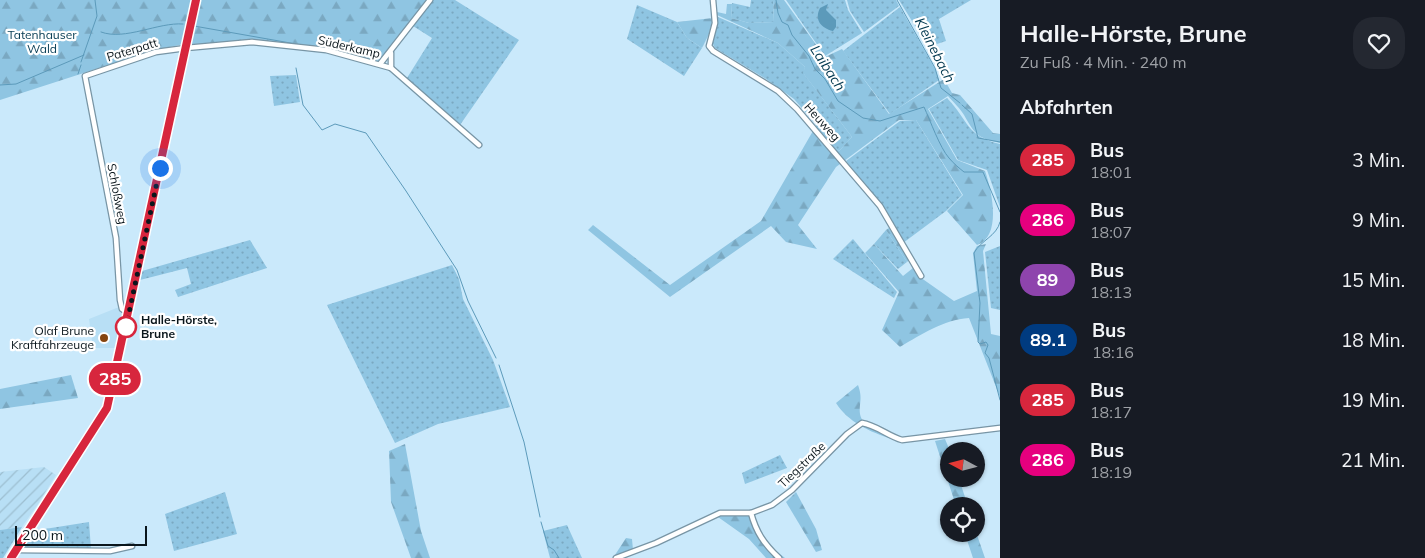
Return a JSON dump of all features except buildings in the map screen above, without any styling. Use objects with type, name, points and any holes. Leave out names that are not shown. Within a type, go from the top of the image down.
[{"type":"main road","points":[[11,558],[103,418],[111,397],[196,0]]},
{"type":"street","points":[[380,64],[430,0]]},
{"type":"street","name":"Heuweg","points":[[713,0],[715,23],[709,46],[713,51],[778,91],[797,109],[880,206],[921,276]]},
{"type":"street","name":"Süderkamp","points":[[186,48],[252,42],[326,50],[380,64],[391,68],[479,145]]},
{"type":"street","name":"Paterpatt","points":[[84,76],[156,52],[186,48]]},
{"type":"street","points":[[391,52],[391,68]]},
{"type":"street","name":"Schloßweg","points":[[84,76],[116,238],[120,300],[122,309],[129,314]]},
{"type":"street","name":"Tiegstraße","points":[[616,558],[656,544],[720,513],[751,512],[772,505],[792,490],[847,434],[862,423],[869,424],[893,438],[902,440],[1000,428]]},
{"type":"street","points":[[751,512],[756,529],[766,546],[779,558]]},
{"type":"street","points":[[16,550],[110,551],[132,546]]},
{"type":"shaded area","points":[[828,4],[826,10],[836,20],[836,27],[833,31],[822,26],[818,20],[820,8]]},
{"type":"shaded area","points":[[119,307],[123,313],[117,348],[93,348],[89,319]]},
{"type":"shaded area","points":[[44,467],[56,475],[22,527],[0,530],[0,472]]},
{"type":"green space","name":"Tatenhauser Wald","points":[[0,0],[426,0],[389,52],[378,61],[350,57],[327,48],[298,44],[251,41],[192,45],[189,43],[155,50],[0,100]]},
{"type":"green space","points":[[432,0],[455,0],[519,40],[460,125],[407,78],[432,38],[413,26]]},
{"type":"green space","points":[[751,0],[773,0],[774,22],[749,23],[731,18],[732,3],[750,7]]},
{"type":"green space","points":[[773,0],[784,0],[825,57],[842,49],[889,114],[944,79],[952,93],[960,95],[993,133],[1000,134],[1000,143],[981,137],[971,127],[961,110],[948,96],[928,109],[957,160],[985,171],[991,192],[993,215],[989,234],[984,241],[977,245],[947,211],[963,195],[916,120],[899,120],[836,167],[798,225],[817,249],[786,242],[771,226],[670,297],[588,230],[593,225],[670,285],[761,221],[817,124],[839,151],[852,137],[803,73],[805,67],[778,43],[717,15],[717,12],[726,14],[727,4],[732,4],[731,18],[749,23],[774,22]]},
{"type":"green space","points":[[786,0],[845,0],[848,10],[862,33],[825,56]]},
{"type":"green space","points":[[847,0],[896,0],[899,6],[864,32],[850,11]]},
{"type":"green space","points":[[899,0],[971,0],[939,19],[946,41],[928,47]]},
{"type":"green space","points":[[637,5],[677,22],[687,38],[702,48],[684,76],[627,39]]},
{"type":"green space","points":[[900,7],[935,69],[939,80],[890,114],[843,51]]},
{"type":"green space","points":[[718,17],[778,43],[805,67],[804,74],[852,137],[839,151],[794,99],[766,79],[715,48],[712,42]]},
{"type":"green space","points":[[713,18],[709,34],[702,48],[687,38],[677,22]]},
{"type":"green space","points":[[296,75],[300,102],[274,106],[270,76]]},
{"type":"green space","points":[[947,98],[974,132],[980,137],[1000,144],[1000,207],[987,170],[958,160],[929,109]]},
{"type":"green space","points":[[916,120],[962,195],[946,211],[903,243],[877,201],[846,161],[900,121]]},
{"type":"green space","points":[[889,228],[909,260],[907,262],[886,230]]},
{"type":"green space","points":[[886,230],[907,262],[898,269],[874,244]]},
{"type":"green space","points":[[853,239],[897,292],[894,298],[833,259]]},
{"type":"green space","points":[[250,240],[267,268],[178,297],[175,290],[191,284],[187,268],[140,280],[142,271]]},
{"type":"green space","points":[[874,244],[903,276],[913,268],[917,275],[954,301],[977,291],[973,253],[977,246],[986,244],[983,251],[991,334],[1000,336],[1000,397],[969,318],[959,319],[942,325],[900,347],[882,330],[899,292],[865,253]]},
{"type":"green space","points":[[1000,246],[1000,310],[991,308],[985,252]]},
{"type":"green space","points":[[452,265],[459,279],[463,299],[493,360],[510,407],[438,424],[395,443],[327,305]]},
{"type":"green space","points":[[71,375],[78,398],[0,409],[0,389]]},
{"type":"green space","points":[[858,385],[861,419],[868,426],[892,439],[860,426],[847,416],[836,403]]},
{"type":"green space","points":[[945,439],[946,442],[940,442],[940,456],[935,441]]},
{"type":"green space","points":[[405,444],[421,531],[430,558],[411,558],[391,502],[389,451]]},
{"type":"green space","points":[[780,455],[787,468],[745,484],[742,473]]},
{"type":"green space","points":[[950,488],[962,488],[965,497],[953,497]]},
{"type":"green space","points":[[225,492],[237,534],[174,551],[165,514]]},
{"type":"green space","points":[[796,492],[816,529],[822,550],[816,552],[786,502]]},
{"type":"green space","points":[[724,515],[751,516],[752,523],[759,534],[785,558],[766,558],[749,539],[718,517]]},
{"type":"green space","points":[[89,522],[91,549],[22,548],[32,531]]},
{"type":"green space","points":[[567,525],[582,558],[550,558],[543,531]]},
{"type":"green space","points":[[22,527],[3,558],[0,558],[0,530]]},
{"type":"green space","points":[[626,538],[632,539],[633,550],[613,558]]},
{"type":"green space","points":[[968,542],[979,542],[985,558],[973,558]]},
{"type":"waterway","points":[[81,62],[97,16],[95,0]]},
{"type":"waterway","name":"Laibach","points":[[776,0],[782,22],[788,25],[792,35],[809,56],[815,69],[825,79],[838,101],[863,118],[880,121],[924,107],[939,141],[952,162],[964,172],[983,172],[1000,212]]},
{"type":"waterway","name":"Kleinebach","points":[[897,0],[935,68],[941,88],[960,103]]},
{"type":"waterway","points":[[101,32],[110,34],[131,33],[173,24],[183,24]]},
{"type":"waterway","points":[[194,26],[296,44]]},
{"type":"waterway","points":[[0,85],[16,84],[84,55]]},
{"type":"waterway","points":[[78,74],[81,65]]},
{"type":"waterway","points":[[296,68],[303,105],[322,130],[335,124],[366,133],[457,270],[468,301],[496,358]]},
{"type":"waterway","name":"Kleinebach","points":[[962,105],[972,114],[978,138],[1000,142]]},
{"type":"waterway","name":"Laibach","points":[[1000,222],[996,231],[974,253],[980,303],[978,342],[980,344],[986,342],[988,345],[985,353],[989,358],[1000,400]]},
{"type":"waterway","points":[[499,365],[524,442],[540,517]]},
{"type":"waterway","points":[[541,522],[548,546],[554,550],[559,558]]},
{"type":"bus line","name":"285","points":[[11,558],[103,418],[111,397],[196,0]]},
{"type":"place","name":"Halle-Hörste, Brune","points":[[126,327]]},
{"type":"place","name":"Olaf Brune Kraftfahrzeuge","points":[[104,338]]},
{"type":"route","points":[[126,327],[160,168]]}]
